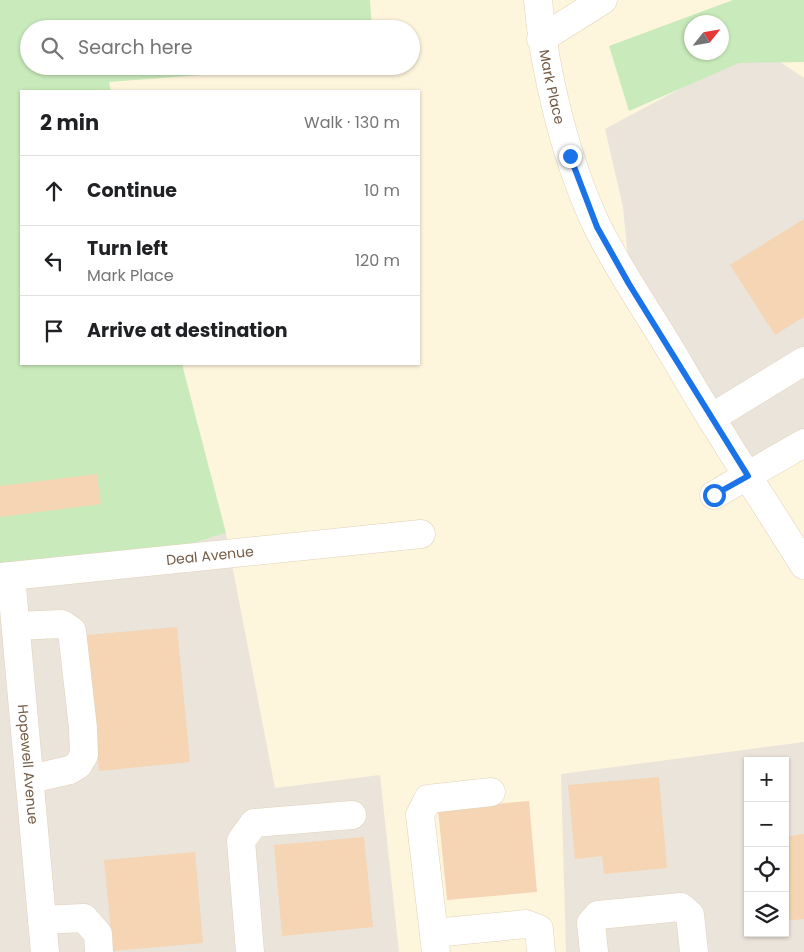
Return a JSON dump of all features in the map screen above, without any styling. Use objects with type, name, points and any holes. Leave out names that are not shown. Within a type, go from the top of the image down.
[{"type":"street","name":"Mark Place","points":[[538,0],[541,39],[570,156],[597,227],[629,284],[711,418],[804,565]]},
{"type":"street","points":[[541,39],[603,0]]},
{"type":"street","points":[[711,418],[804,361]]},
{"type":"street","points":[[714,495],[804,442]]},
{"type":"street","name":"Deal Avenue","points":[[6,577],[421,534]]},
{"type":"street","name":"Hopewell Avenue","points":[[6,577],[16,626],[45,952]]},
{"type":"street","points":[[16,626],[62,624],[72,631],[84,728],[84,755],[78,765],[70,770],[30,779]]},
{"type":"street","points":[[491,792],[428,799],[420,815],[435,942],[526,924],[539,930],[541,952]]},
{"type":"street","points":[[250,952],[241,840],[254,823],[352,815]]},
{"type":"street","points":[[594,952],[591,923],[598,915],[681,907],[690,915],[694,952]]},
{"type":"street","points":[[42,920],[84,918],[98,934],[100,952]]},
{"type":"shaded area","points":[[758,47],[804,78],[804,441],[750,477],[631,289],[623,207],[605,129]]},
{"type":"shaded area","points":[[226,533],[275,788],[380,775],[399,952],[0,952],[0,570],[190,544]]},
{"type":"shaded area","points":[[804,742],[804,952],[566,952],[561,774]]},
{"type":"green space","points":[[0,0],[370,0],[371,20],[20,20],[20,75],[201,75],[109,82],[111,90],[20,90],[20,365],[182,365],[226,533],[190,544],[0,570]]},
{"type":"green space","points":[[733,0],[804,0],[804,62],[739,63],[629,111],[609,46],[684,18],[684,60],[729,60],[729,15],[693,15]]},
{"type":"building","points":[[804,219],[804,317],[775,335],[730,265]]},
{"type":"building","points":[[97,474],[101,504],[0,517],[0,486]]},
{"type":"building","points":[[177,627],[190,762],[99,771],[87,635]]},
{"type":"building","points":[[659,777],[667,868],[604,874],[602,856],[575,859],[568,785]]},
{"type":"building","points":[[529,801],[537,892],[447,900],[438,809]]},
{"type":"building","points":[[804,834],[804,919],[789,921],[789,847],[789,836]]},
{"type":"building","points":[[364,837],[373,927],[282,936],[274,845]]},
{"type":"building","points":[[195,852],[203,943],[113,951],[104,860]]},
{"type":"route","points":[[570,156],[597,227],[690,385],[748,476],[714,495]]}]
